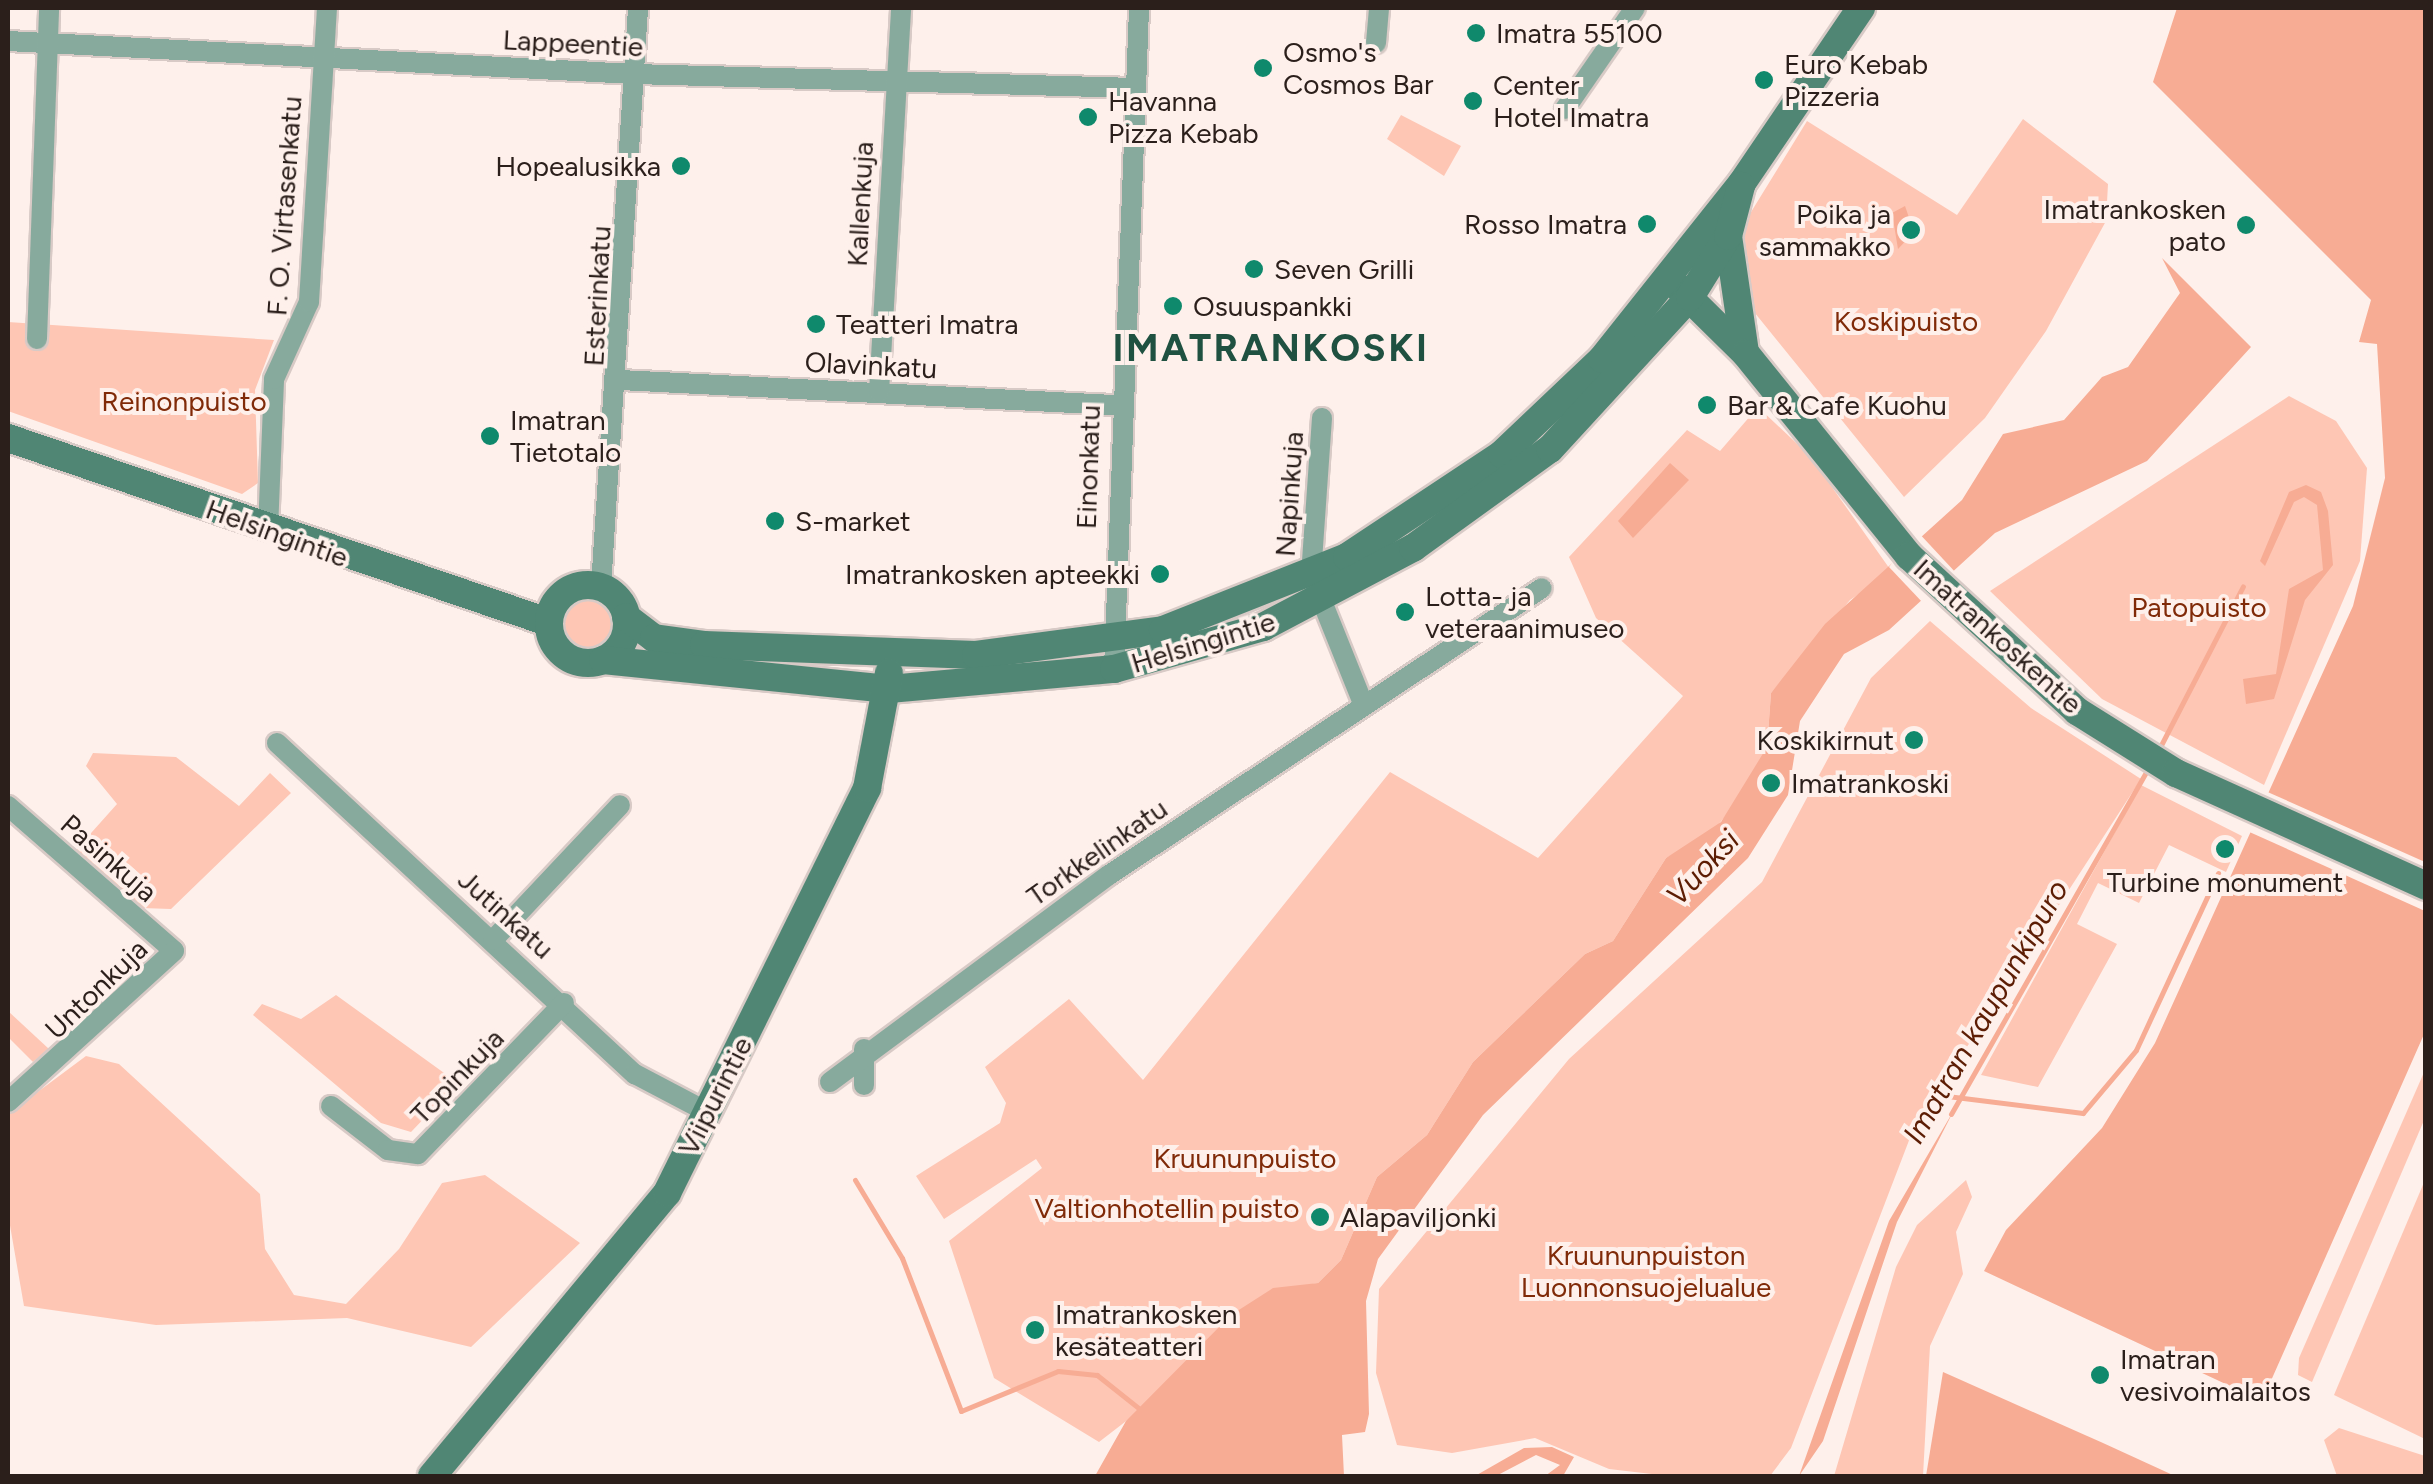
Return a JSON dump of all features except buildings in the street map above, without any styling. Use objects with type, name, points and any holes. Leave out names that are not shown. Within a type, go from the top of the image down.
[{"type":"main road","name":"Helsingintie","points":[[626,617],[654,638],[889,658],[1109,640],[1163,630],[1316,587],[1532,430],[1668,278],[1742,183],[1861,8]]},
{"type":"main road","points":[[1728,236],[1742,183]]},
{"type":"main road","name":"Helsingintie","points":[[603,660],[889,689],[1114,669],[1233,638],[1316,587],[1519,475],[1620,381],[1690,297],[1728,236]]},
{"type":"main road","name":"Imatrankoskentie","points":[[1728,236],[1746,354]]},
{"type":"main road","name":"Imatrankoskentie","points":[[1668,278],[1746,354],[1864,505],[1979,621],[2123,742],[2164,766],[2426,886]]},
{"type":"main road","name":"Helsingintie","points":[[8,438],[268,530],[548,622]]},
{"type":"main road","points":[[601,587],[626,617],[624,638],[603,660],[570,659],[548,622],[566,591],[601,587]]},
{"type":"main road","name":"Viipurintie","points":[[432,1476],[642,1232],[707,1112],[867,788],[889,689],[889,658]]},
{"type":"street","points":[[37,339],[49,8]]},
{"type":"street","name":"F. O. Virtasenkatu","points":[[268,530],[272,393],[309,302],[327,8]]},
{"type":"street","name":"Esterinkatu","points":[[601,587],[620,380],[638,8]]},
{"type":"street","name":"Kallenkuja","points":[[879,392],[901,8]]},
{"type":"street","name":"Einonkatu","points":[[1114,669],[1109,640],[1139,8]]},
{"type":"street","points":[[1376,42],[1379,8]]},
{"type":"street","points":[[1565,109],[1635,8]]},
{"type":"street","name":"Lappeentie","points":[[8,41],[634,74],[1136,88]]},
{"type":"street","name":"Olavinkatu","points":[[620,380],[1118,405]]},
{"type":"street","name":"Napinkuja","points":[[1316,587],[1322,418]]},
{"type":"street","points":[[1316,587],[1362,701]]},
{"type":"street","name":"Torkkelinkatu","points":[[830,1082],[864,1049],[1362,701],[1542,588]]},
{"type":"street","name":"Jutinkatu","points":[[277,743],[564,1003],[635,1074],[707,1112]]},
{"type":"street","points":[[492,940],[620,805]]},
{"type":"street","name":"Pasinkuja","points":[[8,806],[174,951]]},
{"type":"street","name":"Untonkuja","points":[[8,1102],[174,951]]},
{"type":"street","name":"Topinkuja","points":[[332,1106],[388,1150],[418,1154],[564,1003]]},
{"type":"street","points":[[864,1049],[864,1085]]},
{"type":"green space","points":[[1401,115],[1461,146],[1444,176],[1387,139]]},
{"type":"green space","name":"Koskipuisto","points":[[2023,119],[2108,184],[2106,221],[2046,331],[1985,418],[1904,497],[1746,302],[1743,225],[1807,121],[1957,215]]},
{"type":"green space","name":"Reinonpuisto","points":[[8,322],[274,340],[255,390],[258,483],[242,494],[8,411]]},
{"type":"green space","name":"Patopuisto","points":[[2289,396],[2336,421],[2367,468],[2360,561],[2264,785],[2102,699],[1990,591]]},
{"type":"green space","name":"Valtionhotellin puisto","points":[[1758,407],[1810,456],[1892,572],[1850,600],[1771,693],[1767,747],[1747,790],[1708,837],[1666,858],[1613,941],[1585,954],[1473,1062],[1427,1135],[1377,1177],[1341,1260],[1318,1283],[1301,1286],[1099,1442],[994,1378],[949,1241],[1042,1168],[1036,1159],[944,1219],[916,1176],[1000,1123],[1006,1103],[985,1067],[1069,999],[1143,1080],[1390,772],[1538,858],[1683,696],[1596,618],[1569,557],[1687,430],[1720,451]]},
{"type":"green space","points":[[587,598],[606,606],[614,625],[606,644],[587,652],[568,644],[560,625],[568,606]]},
{"type":"green space","name":"Kruununpuiston Luonnonsuojelualue","points":[[1930,621],[2031,708],[2141,779],[1913,1130],[1791,1448],[1770,1476],[1669,1476],[1609,1469],[1535,1438],[1452,1453],[1397,1445],[1376,1373],[1379,1289],[1569,1059],[1762,882],[1871,678]]},
{"type":"green space","points":[[93,753],[176,757],[239,806],[270,773],[291,793],[171,909],[142,908],[75,851],[117,804],[86,766]]},
{"type":"green space","points":[[2141,785],[2242,836],[2226,872],[2169,845],[2139,903],[2098,883],[2077,924],[2117,944],[2038,1087],[1981,1075]]},
{"type":"green space","points":[[336,995],[458,1083],[411,1132],[381,1123],[253,1015],[262,1004],[301,1019]]},
{"type":"green space","points":[[8,1011],[49,1049],[33,1062],[8,1037]]},
{"type":"green space","points":[[86,1056],[119,1064],[260,1194],[265,1249],[294,1295],[346,1304],[399,1249],[442,1183],[485,1175],[580,1243],[471,1347],[347,1318],[156,1325],[24,1306],[8,1214],[8,1114]]},
{"type":"green space","points":[[2425,1070],[2425,1118],[2312,1382],[2298,1375],[2299,1358]]},
{"type":"green space","points":[[1966,1180],[1972,1197],[1956,1232],[1963,1274],[1930,1346],[1923,1476],[1834,1476],[1896,1267],[1917,1225]]},
{"type":"green space","points":[[2425,1180],[2425,1439],[2334,1395]]},
{"type":"green space","points":[[2339,1428],[2425,1456],[2425,1476],[2337,1476],[2324,1440]]},
{"type":"water","points":[[2177,8],[2425,8],[2425,1032],[2262,1401],[1984,1271],[2006,1230],[2102,1128],[2155,1043],[2353,606],[2385,478],[2377,344],[2359,342],[2371,300],[2153,82]]},
{"type":"water","points":[[1905,206],[1914,232],[1898,249],[1892,213]]},
{"type":"water","name":"Imatrankoski","points":[[2162,258],[2251,347],[2147,461],[1995,533],[1889,630],[1844,654],[1800,721],[1788,795],[1748,858],[1483,1115],[1378,1259],[1366,1301],[1369,1414],[1365,1432],[1342,1435],[1344,1476],[1095,1476],[1126,1421],[1231,1315],[1273,1288],[1318,1283],[1341,1260],[1377,1177],[1427,1135],[1473,1062],[1585,954],[1613,941],[1666,858],[1721,822],[1767,747],[1771,693],[1825,624],[1962,500],[2003,434],[2064,420],[2102,377],[2128,367],[2180,293]]},
{"type":"water","points":[[1670,463],[1689,480],[1633,538],[1618,521]]},
{"type":"water","points":[[2306,485],[2321,492],[2328,511],[2333,565],[2305,600],[2274,699],[2246,704],[2243,679],[2276,674],[2289,589],[2323,570],[2317,505],[2304,497],[2294,502],[2265,566],[2260,561],[2289,492]]},
{"type":"water","points":[[1954,1110],[1897,1222],[1823,1441],[1799,1476],[1889,1221]]},
{"type":"water","points":[[1943,1372],[2103,1443],[2175,1476],[1926,1476]]},
{"type":"water","points":[[1552,1447],[1574,1457],[1563,1476],[1545,1476],[1560,1465],[1536,1455],[1496,1476],[1475,1476],[1524,1448]]},
{"type":"pier","points":[[1916,530],[1957,574],[1924,604],[1889,567]]},
{"type":"pier","points":[[2263,790],[2425,862],[2425,911],[2245,830]]},
{"type":"waterway","name":"Imatran kaupunkipuro","points":[[2159,749],[2243,586]]},
{"type":"waterway","name":"Imatran kaupunkipuro","points":[[1951,1114],[2149,767]]},
{"type":"waterway","points":[[1939,1095],[2083,1113],[2136,1050],[2218,873]]},
{"type":"waterway","points":[[855,1180],[902,1258],[961,1411],[1058,1371],[1097,1375],[1141,1410]]},
{"type":"place","name":"Imatra 55100","points":[[1476,33]]},
{"type":"place","name":"Osmo's Cosmos Bar","points":[[1263,68]]},
{"type":"place","name":"Euro Kebab Pizzeria","points":[[1764,80]]},
{"type":"place","name":"Center Hotel Imatra","points":[[1473,101]]},
{"type":"place","name":"Havanna Pizza Kebab","points":[[1088,117]]},
{"type":"place","name":"Hopealusikka","points":[[681,166]]},
{"type":"place","name":"Rosso Imatra","points":[[1647,224]]},
{"type":"place","name":"Imatrankosken pato","points":[[2246,225]]},
{"type":"place","name":"Poika ja sammakko","points":[[1911,230]]},
{"type":"place","name":"Seven Grilli","points":[[1254,269]]},
{"type":"place","name":"Osuuspankki","points":[[1173,306]]},
{"type":"place","name":"Teatteri Imatra","points":[[816,324]]},
{"type":"place","name":"Bar & Cafe Kuohu","points":[[1707,405]]},
{"type":"place","name":"Imatran Tietotalo","points":[[490,436]]},
{"type":"place","name":"S-market","points":[[775,521]]},
{"type":"place","name":"Imatrankosken apteekki","points":[[1160,574]]},
{"type":"place","name":"Lotta- ja veteraanimuseo","points":[[1405,612]]},
{"type":"place","name":"Koskikirnut","points":[[1914,740]]},
{"type":"place","name":"Imatrankoski","points":[[1771,783]]},
{"type":"place","name":"Turbine monument","points":[[2225,849]]},
{"type":"place","name":"Alapaviljonki","points":[[1320,1217]]},
{"type":"place","name":"Imatrankosken kesäteatteri","points":[[1035,1330]]},
{"type":"place","name":"Imatran vesivoimalaitos","points":[[2100,1375]]},
{"type":"district","name":"IMATRANKOSKI","points":[[1271,349]]},
{"type":"water label","name":"Vuoksi","points":[[1703,868]]},
{"type":"park label","name":"Kruununpuisto","points":[[1245,1158]]}]
